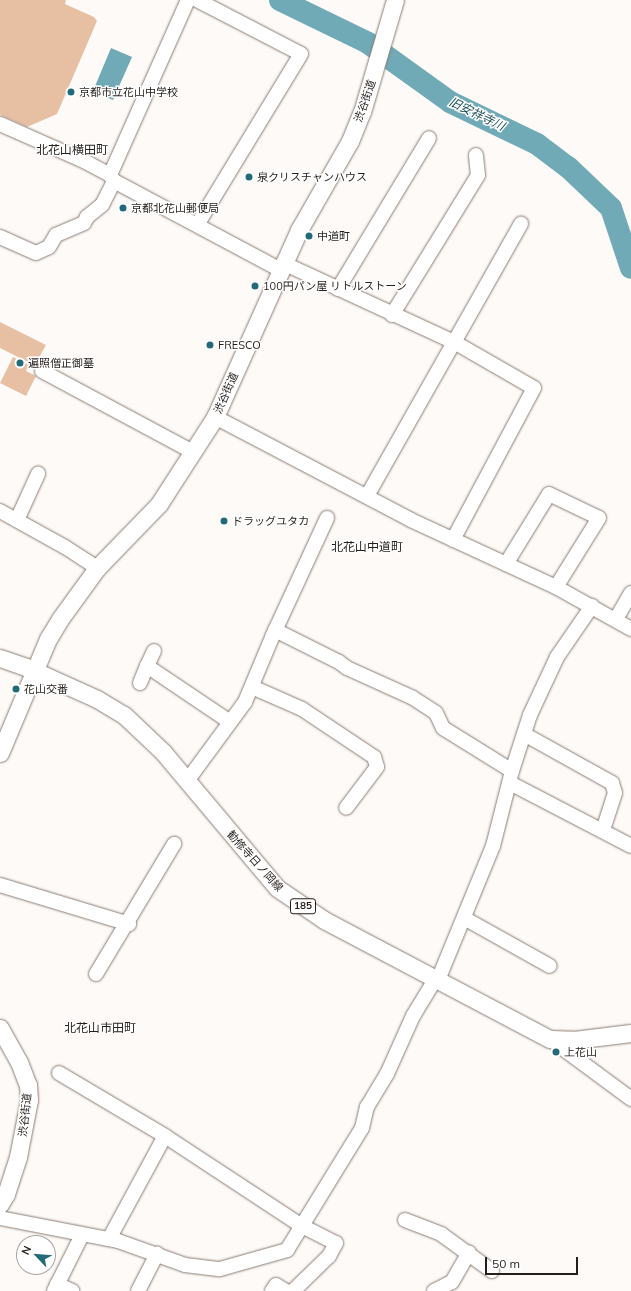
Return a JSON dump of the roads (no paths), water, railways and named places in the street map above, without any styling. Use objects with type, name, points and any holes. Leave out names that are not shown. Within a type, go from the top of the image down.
[{"type":"main road","name":"渋谷街道","points":[[0,753],[35,673],[48,639],[97,568],[159,504],[215,417],[282,267],[350,141],[376,67],[395,0]]},
{"type":"main road","name":"勧修寺日ノ岡線","points":[[0,658],[26,667],[35,673],[97,700],[124,715],[152,740],[254,864],[283,893],[324,920],[550,1039],[574,1040],[631,1033]]},
{"type":"main road","name":"渋谷街道","points":[[0,1028],[19,1062],[28,1085],[29,1100],[18,1157],[6,1194],[0,1204]]},
{"type":"street","points":[[0,237],[36,253],[49,247],[56,235],[84,223],[87,217],[102,205],[112,178],[188,0]]},
{"type":"street","points":[[197,0],[301,54],[197,225]]},
{"type":"street","points":[[0,124],[112,178],[197,225],[282,267],[338,288],[454,342],[534,388],[453,540]]},
{"type":"street","points":[[338,288],[429,138]]},
{"type":"street","points":[[392,314],[478,175],[476,155]]},
{"type":"street","points":[[367,496],[521,224]]},
{"type":"street","points":[[42,371],[192,452]]},
{"type":"street","points":[[215,417],[453,540],[556,587],[616,619],[631,629]]},
{"type":"street","points":[[17,520],[38,474]]},
{"type":"street","points":[[506,564],[549,494],[599,518],[556,587]]},
{"type":"street","points":[[0,511],[65,547],[97,568]]},
{"type":"street","points":[[187,781],[245,702],[275,630],[328,518]]},
{"type":"street","points":[[616,619],[631,593]]},
{"type":"street","points":[[0,1218],[109,1239],[157,1254],[185,1265],[220,1270],[288,1250],[362,1128],[367,1107],[387,1074],[413,1016],[437,979],[464,918],[493,846],[524,734],[543,684],[557,656],[592,606]]},
{"type":"street","points":[[275,630],[339,662],[347,668],[413,698],[436,713],[443,728],[511,777],[631,846]]},
{"type":"street","points":[[140,683],[154,651]]},
{"type":"street","points":[[147,666],[230,722]]},
{"type":"street","points":[[252,687],[302,710],[374,757],[377,767],[346,808]]},
{"type":"street","points":[[524,734],[612,783],[615,793],[603,831]]},
{"type":"street","points":[[96,974],[129,924],[174,844]]},
{"type":"street","points":[[0,885],[129,924]]},
{"type":"street","points":[[464,918],[550,966]]},
{"type":"street","points":[[550,1039],[631,1099]]},
{"type":"street","points":[[59,1073],[165,1136],[302,1226],[336,1243],[329,1256],[293,1291]]},
{"type":"street","points":[[109,1239],[165,1136]]},
{"type":"street","points":[[405,1220],[441,1234],[492,1271]]},
{"type":"street","points":[[72,1291],[56,1288],[82,1235]]},
{"type":"street","points":[[434,1291],[452,1282],[469,1253]]},
{"type":"street","points":[[138,1291],[157,1254]]},
{"type":"street","points":[[272,1291],[276,1285],[286,1291]]},
{"type":"water","points":[[111,48],[132,57],[113,100],[93,91]]},
{"type":"waterway","name":"旧安祥寺川","points":[[280,0],[368,43],[450,102],[537,144],[568,167],[611,208],[631,268]]},
{"type":"place","name":"京都市立花山中学校","points":[[71,92]]},
{"type":"place","name":"泉クリスチャンハウス","points":[[249,177]]},
{"type":"place","name":"京都北花山郵便局","points":[[123,208]]},
{"type":"place","name":"中道町","points":[[309,236]]},
{"type":"place","name":"100円パン屋 リトルストーン","points":[[255,286]]},
{"type":"place","name":"FRESCO","points":[[210,345]]},
{"type":"place","name":"遍照僧正御墓","points":[[20,363]]},
{"type":"place","name":"ドラッグユタカ","points":[[224,521]]},
{"type":"place","name":"花山交番","points":[[16,689]]},
{"type":"place","name":"上花山","points":[[556,1052]]},
{"type":"district","name":"北花山横田町","points":[[72,150]]},
{"type":"district","name":"北花山中道町","points":[[367,547]]},
{"type":"district","name":"北花山市田町","points":[[100,1028]]}]
